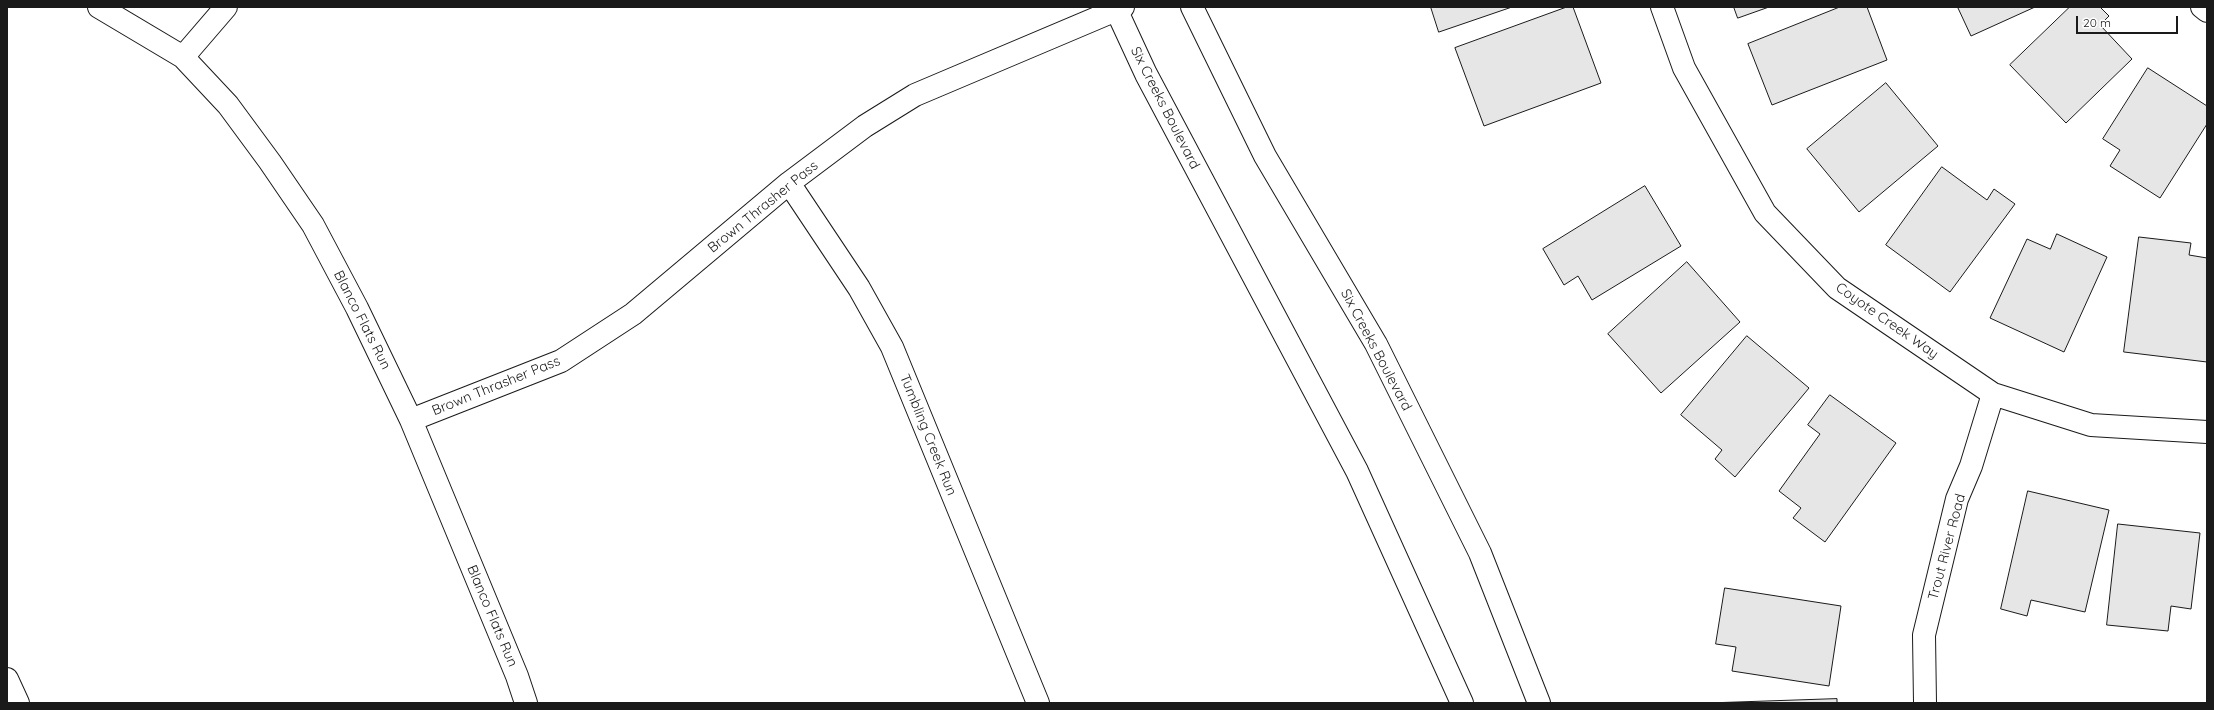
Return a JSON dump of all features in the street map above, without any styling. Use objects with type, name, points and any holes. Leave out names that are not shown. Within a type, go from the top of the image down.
[{"type":"street","name":"Blanco Flats Run","points":[[99,7],[184,57],[228,105],[270,162],[313,225],[358,308],[411,420],[517,676],[526,703]]},
{"type":"street","points":[[184,57],[226,7]]},
{"type":"street","name":"Six Creeks Boulevard","points":[[1192,7],[1265,156],[1386,364],[1480,553],[1539,703]]},
{"type":"street","name":"Coyote Creek Way","points":[[1662,7],[1684,68],[1765,213],[1837,288],[1993,394],[2091,425],[2207,432]]},
{"type":"street","points":[[2202,7],[2207,11]]},
{"type":"street","name":"Six Creeks Boulevard","points":[[1118,8],[1146,74],[1357,471],[1462,703]]},
{"type":"street","name":"Brown Thrasher Pass","points":[[411,420],[561,361],[632,314],[789,183],[865,126],[915,95],[1118,8]]},
{"type":"street","name":"Tumbling Creek Run","points":[[789,183],[859,288],[892,347],[1038,703]]},
{"type":"street","name":"Trout River Road","points":[[1925,703],[1924,635],[1957,499],[1971,466],[1993,394]]},
{"type":"street","points":[[7,679],[18,703]]},
{"type":"building","points":[[1431,7],[1512,7],[1439,32]]},
{"type":"building","points":[[1567,7],[1573,7],[1601,83],[1484,126],[1455,48]]},
{"type":"building","points":[[1734,7],[1769,7],[1738,18]]},
{"type":"building","points":[[1840,7],[1867,7],[1887,60],[1772,105],[1748,44]]},
{"type":"building","points":[[2035,7],[1971,36],[1958,8]]},
{"type":"building","points":[[2070,7],[2100,7],[2109,16],[2100,25],[2132,59],[2066,123],[2010,65]]},
{"type":"building","points":[[2148,68],[2207,106],[2207,124],[2160,198],[2110,166],[2120,150],[2103,139]]},
{"type":"building","points":[[1886,83],[1938,146],[1859,212],[1807,149]]},
{"type":"building","points":[[1942,167],[1987,200],[1994,189],[2015,204],[1950,292],[1886,245]]},
{"type":"building","points":[[1645,186],[1681,246],[1592,300],[1578,276],[1564,285],[1543,249]]},
{"type":"building","points":[[2057,234],[2107,257],[2064,352],[1990,318],[2027,239],[2050,249]]},
{"type":"building","points":[[2139,237],[2191,243],[2189,255],[2207,258],[2207,362],[2124,352]]},
{"type":"building","points":[[1687,262],[1740,322],[1661,393],[1608,334]]},
{"type":"building","points":[[1747,336],[1809,388],[1735,477],[1715,459],[1722,450],[1681,415]]},
{"type":"building","points":[[1830,395],[1896,443],[1825,542],[1793,518],[1801,508],[1779,491],[1820,434],[1808,425]]},
{"type":"building","points":[[2028,491],[2109,510],[2085,612],[2031,600],[2027,616],[2001,609]]},
{"type":"building","points":[[2118,524],[2200,533],[2191,609],[2171,606],[2168,631],[2107,625]]},
{"type":"building","points":[[1725,588],[1841,606],[1829,686],[1732,671],[1736,647],[1716,644]]},
{"type":"building","points":[[1837,699],[1837,703],[1708,703]]}]
